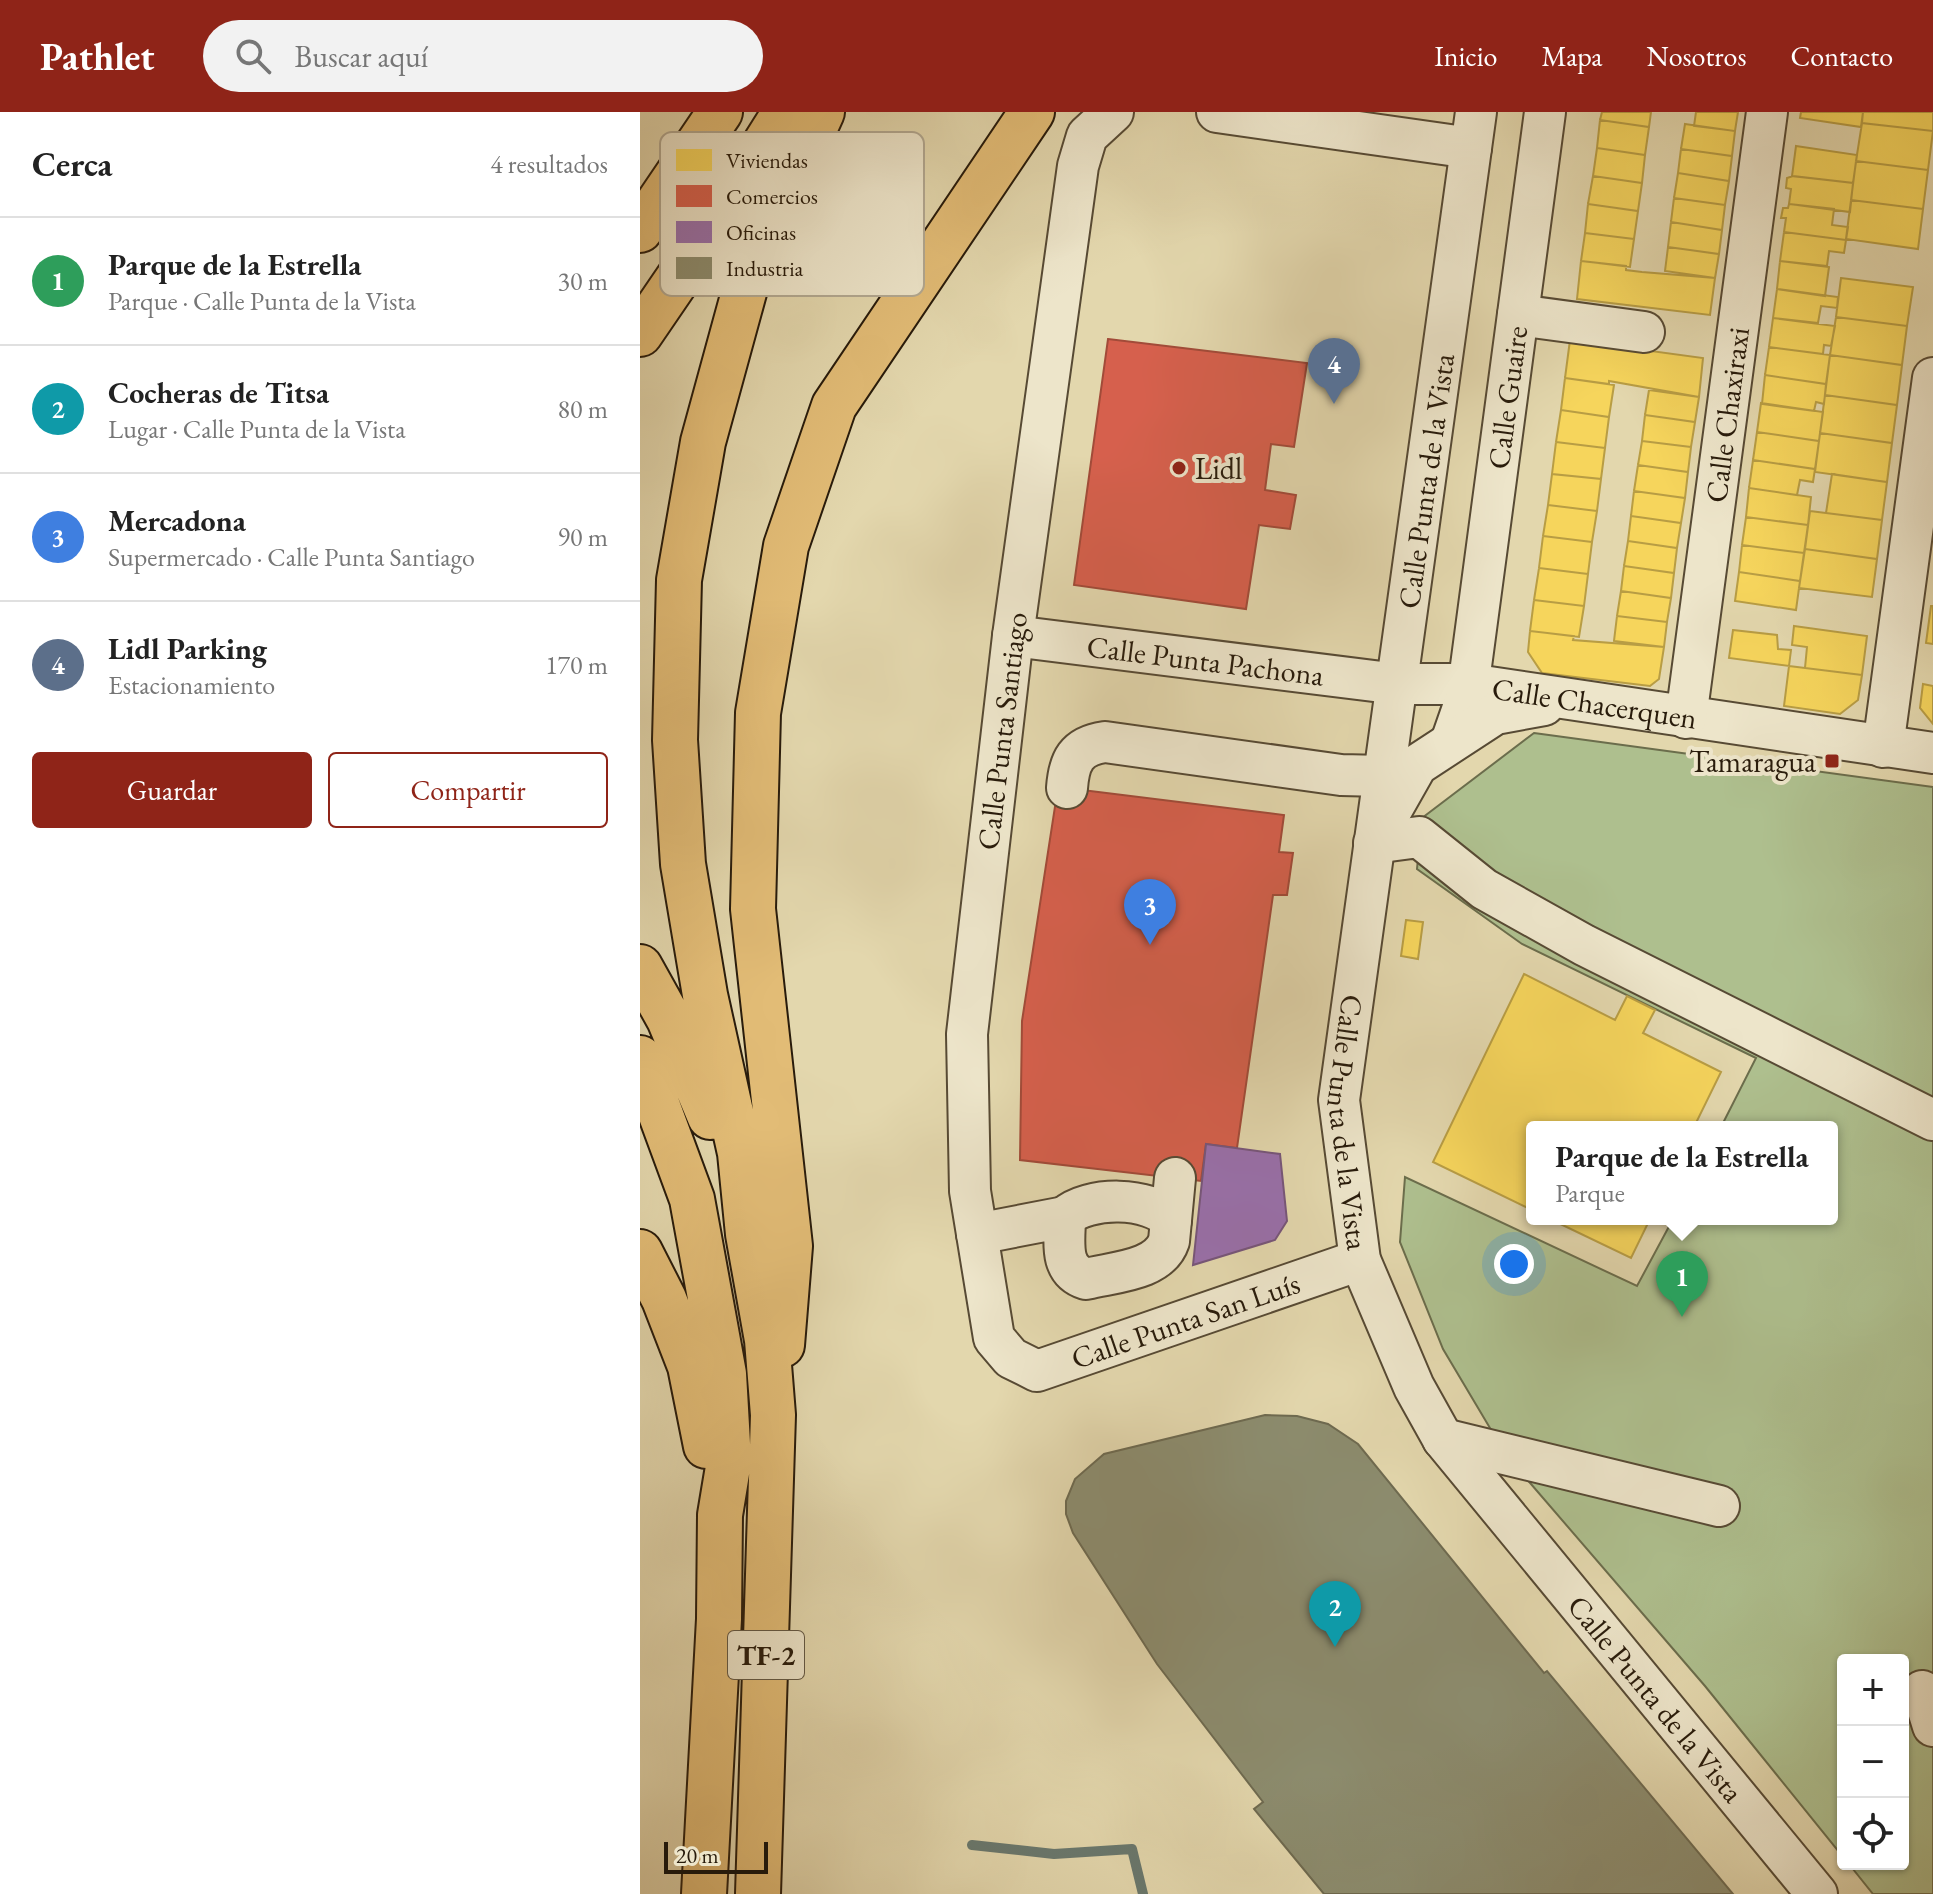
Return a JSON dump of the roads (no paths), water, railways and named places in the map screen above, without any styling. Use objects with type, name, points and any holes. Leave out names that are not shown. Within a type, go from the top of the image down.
[{"type":"highway","points":[[706,132],[720,112]]},
{"type":"highway","points":[[772,132],[785,112]]},
{"type":"highway","points":[[813,132],[822,112]]},
{"type":"highway","points":[[924,272],[1032,112]]},
{"type":"highway","points":[[640,230],[660,200]]},
{"type":"highway","points":[[640,334],[666,296]]},
{"type":"highway","points":[[743,296],[703,442],[679,580],[675,740],[683,864],[703,981],[740,1153],[748,1234]]},
{"type":"highway","points":[[773,1415],[787,1306],[790,1246],[753,909],[758,713],[786,546],[834,406],[908,296]]},
{"type":"highway","points":[[640,967],[697,1080],[748,1234]]},
{"type":"highway","points":[[640,1058],[692,1199],[713,1307],[724,1374],[729,1461],[720,1515]]},
{"type":"highway","name":"TF-2","points":[[748,1234],[767,1340],[773,1415],[758,1894]]},
{"type":"highway","points":[[640,1252],[664,1299],[690,1366],[720,1515]]},
{"type":"highway","name":"TF-2","points":[[704,1894],[719,1619],[720,1515]]},
{"type":"street","name":"Calle Punta Santiago","points":[[1011,1358],[994,1338],[970,1191],[967,1034],[1013,636],[1078,166],[1087,136],[1113,112]]},
{"type":"street","name":"Calle Guaire","points":[[1451,742],[1469,684],[1545,112]]},
{"type":"street","name":"Calle Chaxiraxi","points":[[1686,718],[1767,112]]},
{"type":"street","points":[[1238,113],[1474,130]]},
{"type":"street","name":"Calle Punta de la Vista","points":[[1474,130],[1339,1100],[1360,1260],[1414,1387],[1443,1439],[1817,1894]]},
{"type":"street","points":[[1518,315],[1644,332]]},
{"type":"street","points":[[1883,747],[1933,378]]},
{"type":"street","name":"Calle Punta Pachona","points":[[1013,636],[1398,684]]},
{"type":"street","name":"Calle Chacerquen","points":[[1398,684],[1469,684],[1933,753]]},
{"type":"street","points":[[1374,843],[1417,765],[1495,714],[1569,700]]},
{"type":"street","points":[[1392,727],[1419,744],[1451,742]]},
{"type":"street","points":[[1067,788],[1068,766],[1074,756],[1083,748],[1105,742],[1341,775],[1384,776]]},
{"type":"street","points":[[1374,843],[1419,837],[1484,889],[1572,938],[1933,1120]]},
{"type":"street","points":[[1065,1217],[1067,1264],[1071,1271],[1086,1279],[1160,1258],[1169,1241],[1175,1178]]},
{"type":"street","points":[[977,1234],[1065,1217],[1083,1204],[1149,1205],[1171,1220]]},
{"type":"street","name":"Calle Punta San Luís","points":[[1011,1358],[1037,1371],[1360,1260]]},
{"type":"street","points":[[1443,1439],[1719,1506]]},
{"type":"waterway","points":[[972,1845],[1054,1854],[1132,1849],[1143,1894]]},
{"type":"place","name":"Lidl Parking","points":[[1334,404]]},
{"type":"place","name":"Lidl","points":[[1179,468]]},
{"type":"place","name":"Tamaragua","points":[[1832,761]]},
{"type":"place","name":"Mercadona","points":[[1150,945]]},
{"type":"place","name":"Parque de la Estrella","points":[[1682,1317]]},
{"type":"place","name":"Cocheras de Titsa","points":[[1335,1647]]}]
